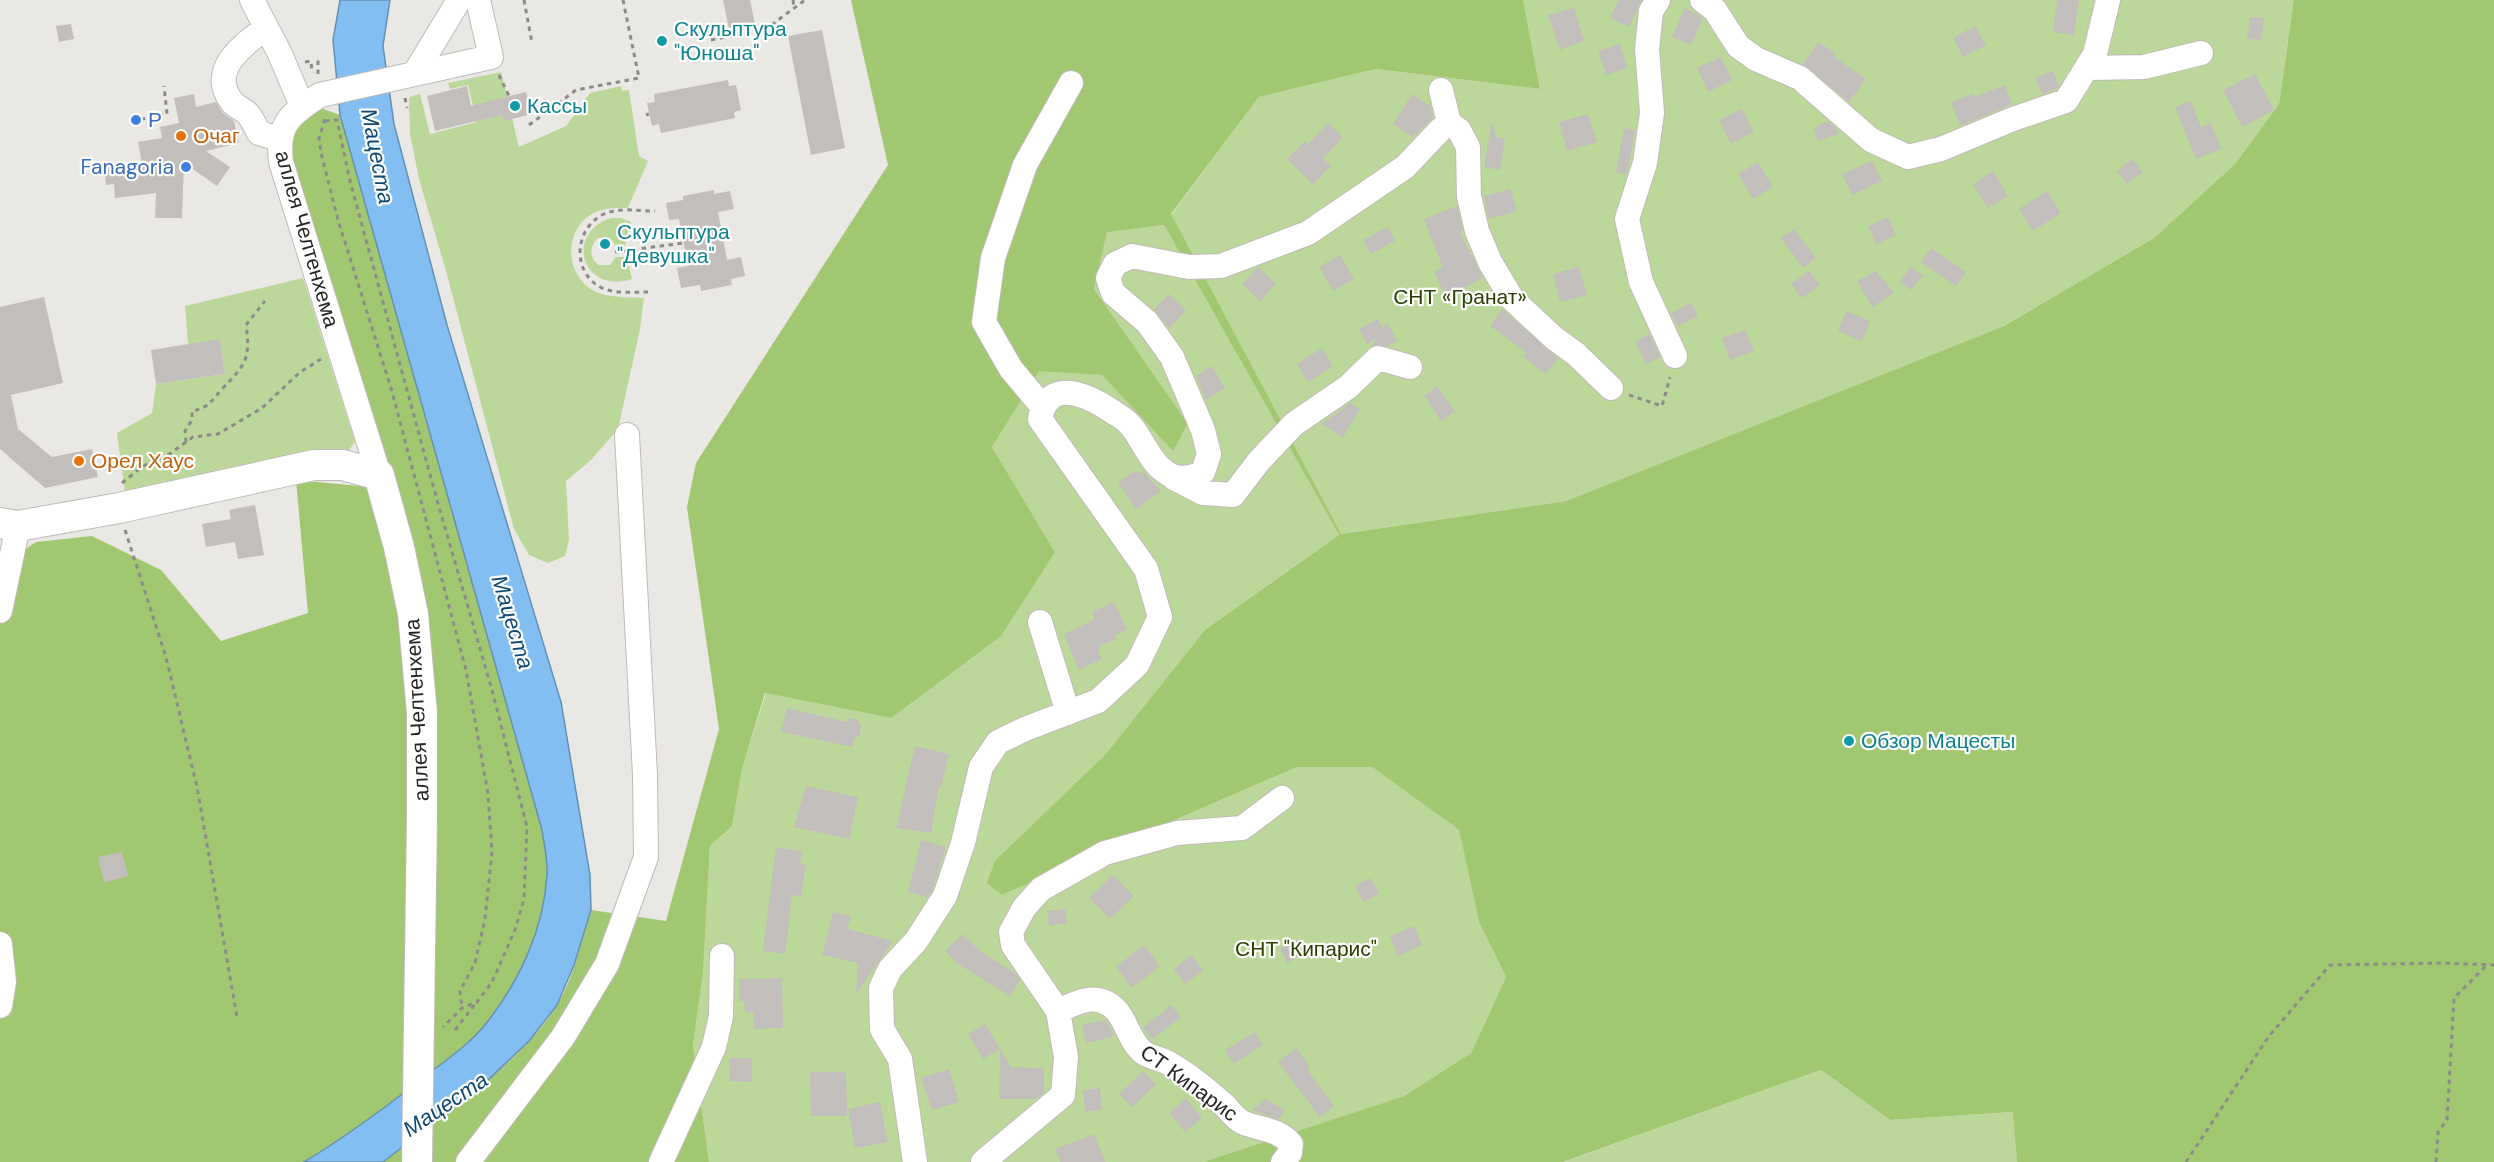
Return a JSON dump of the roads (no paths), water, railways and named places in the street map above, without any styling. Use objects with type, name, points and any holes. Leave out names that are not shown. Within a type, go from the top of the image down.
[{"type":"main road","points":[[9,525],[119,499],[314,465],[343,465],[379,475]]},
{"type":"main road","name":"аллея Челтенхема","points":[[379,475],[399,547],[413,614],[422,713],[422,816],[429,1042],[417,1162]]},
{"type":"street","points":[[252,0],[302,106]]},
{"type":"street","points":[[406,82],[459,0]]},
{"type":"street","points":[[266,28],[242,45],[233,56],[226,66],[224,83],[232,102],[250,116],[259,133],[280,136],[287,120],[321,83],[406,82],[491,57],[478,0]]},
{"type":"street","points":[[1658,0],[1651,11],[1647,49],[1653,112],[1645,163],[1627,219],[1641,282],[1675,356]]},
{"type":"street","points":[[1702,0],[1715,10],[1738,46],[1756,59],[1800,78],[1871,140],[1908,157],[1941,149],[2013,119],[2066,101],[2096,54],[2108,0]]},
{"type":"street","points":[[2087,68],[2144,68],[2201,53]]},
{"type":"street","points":[[1042,406],[1011,369],[984,322],[993,258],[1025,165],[1071,82]]},
{"type":"street","points":[[1441,90],[1449,123],[1459,130],[1468,147],[1468,196],[1477,231],[1490,262],[1512,299],[1554,338],[1576,354],[1611,388]]},
{"type":"street","points":[[1174,478],[1191,478],[1203,472],[1209,454],[1203,430],[1172,357],[1147,322],[1113,293],[1108,278],[1115,264],[1132,256],[1189,267],[1221,266],[1308,233],[1405,167],[1449,123]]},
{"type":"street","name":"аллея Челтенхема","points":[[280,136],[281,162],[379,475]]},
{"type":"street","points":[[915,1162],[900,1059],[882,1029],[881,988],[890,969],[916,941],[945,896],[963,843],[981,767],[998,742],[1098,701],[1137,665],[1160,618],[1146,568],[1040,419],[1042,406],[1050,397],[1066,392],[1085,395],[1131,425],[1149,455],[1163,471],[1203,493],[1233,495],[1258,461],[1294,424],[1348,387],[1378,358],[1410,367]]},
{"type":"street","points":[[468,1162],[564,1038],[607,964],[646,857],[645,775],[627,435]]},
{"type":"street","points":[[0,611],[9,525]]},
{"type":"street","points":[[1040,622],[1068,712]]},
{"type":"street","points":[[983,1162],[1063,1095],[1066,1057],[1058,1011],[1013,945],[1011,932],[1024,908],[1041,889],[1105,853],[1177,833],[1242,828],[1282,798]]},
{"type":"street","points":[[0,944],[4,982],[0,1006]]},
{"type":"street","points":[[661,1162],[714,1047],[721,1016],[722,956]]},
{"type":"street","name":"СТ Кипарис","points":[[1058,1011],[1090,999],[1101,1000],[1112,1005],[1121,1015],[1136,1044],[1144,1053],[1170,1064],[1222,1103],[1240,1121],[1286,1137],[1291,1144],[1290,1154],[1283,1162]]},
{"type":"water","name":"Мацеста","points":[[340,0],[390,0],[383,46],[394,124],[447,325],[561,702],[590,875],[591,910],[574,965],[557,1005],[529,1041],[485,1083],[383,1162],[304,1162],[391,1103],[481,1030],[500,1005],[520,971],[528,952],[541,914],[547,870],[542,830],[340,115],[333,40]]},
{"type":"place","name":"Скульптура \"Юноша\"","points":[[662,41]]},
{"type":"place","name":"Кассы","points":[[515,106]]},
{"type":"place","name":"Р","points":[[136,120]]},
{"type":"place","name":"Очаг","points":[[181,136]]},
{"type":"place","name":"Fanagoria","points":[[186,167]]},
{"type":"place","name":"Скульптура \"Девушка\"","points":[[605,244]]},
{"type":"place","name":"Орел Хаус","points":[[79,461]]},
{"type":"place","name":"Обзор Мацесты","points":[[1849,741]]},
{"type":"park label","name":"СНТ «Гранат»","points":[[1460,297]]},
{"type":"park label","name":"СНТ \"Кипарис\"","points":[[1306,949]]}]
